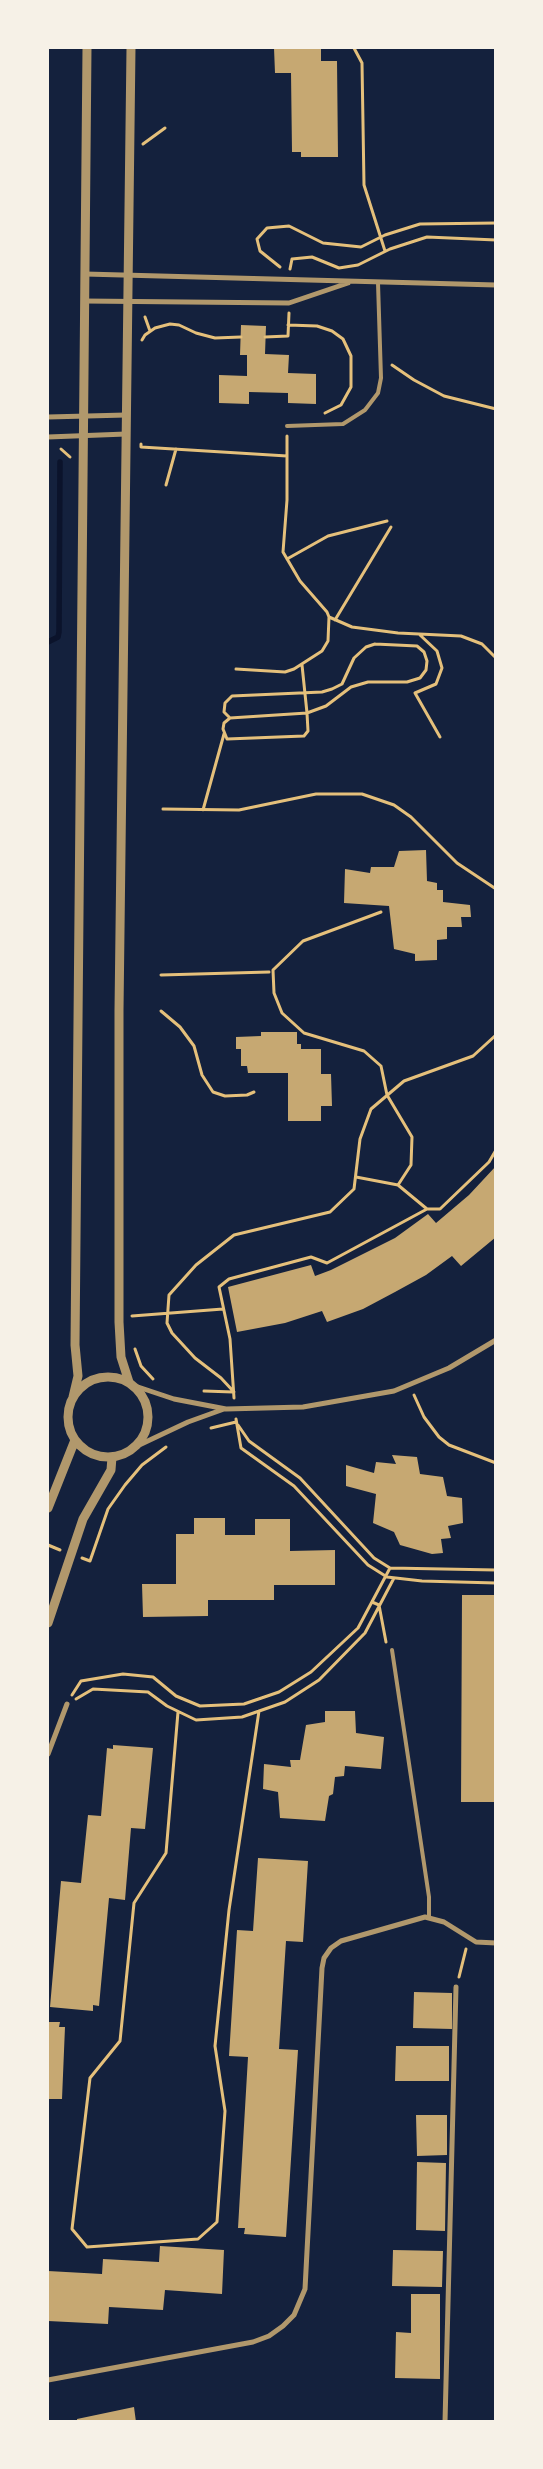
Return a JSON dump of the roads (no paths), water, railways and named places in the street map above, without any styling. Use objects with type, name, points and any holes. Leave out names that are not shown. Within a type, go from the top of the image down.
[{"type":"street","points":[[86,48],[75,1345],[78,1376],[68,1408],[68,1424],[75,1440],[87,1452],[103,1457],[112,1457],[128,1452],[188,1422],[226,1409]]},
{"type":"street","points":[[131,48],[119,1010],[119,1322],[122,1357],[132,1384],[145,1400],[149,1416],[145,1433],[135,1447]]},
{"type":"street","points":[[85,274],[129,277],[496,285]]},
{"type":"street","points":[[84,301],[289,303],[353,282]]},
{"type":"street","points":[[48,417],[126,415]]},
{"type":"street","points":[[48,437],[126,434]]},
{"type":"street","points":[[73,1397],[81,1386],[92,1379],[104,1376],[117,1377],[174,1398],[226,1409],[304,1407],[394,1391],[449,1368],[496,1340]]},
{"type":"street","points":[[48,1508],[75,1440]]},
{"type":"street","points":[[48,1623],[83,1519],[110,1470],[112,1457]]},
{"type":"street","points":[[48,1754],[67,1704]]},
{"type":"street","points":[[48,2380],[253,2342],[269,2336],[283,2326],[294,2314],[305,2289],[321,1978],[324,1958],[331,1948],[341,1942],[427,1917],[444,1922],[468,1939],[476,1942],[496,1943]]},
{"type":"street","points":[[445,2422],[456,1987]]},
{"type":"lane","points":[[288,426],[343,424],[365,410],[378,393],[381,378],[378,283]]},
{"type":"lane","points":[[392,1650],[429,1897],[427,1917]]},
{"type":"waterway","points":[[48,642],[58,637],[59,632],[60,462]]}]
